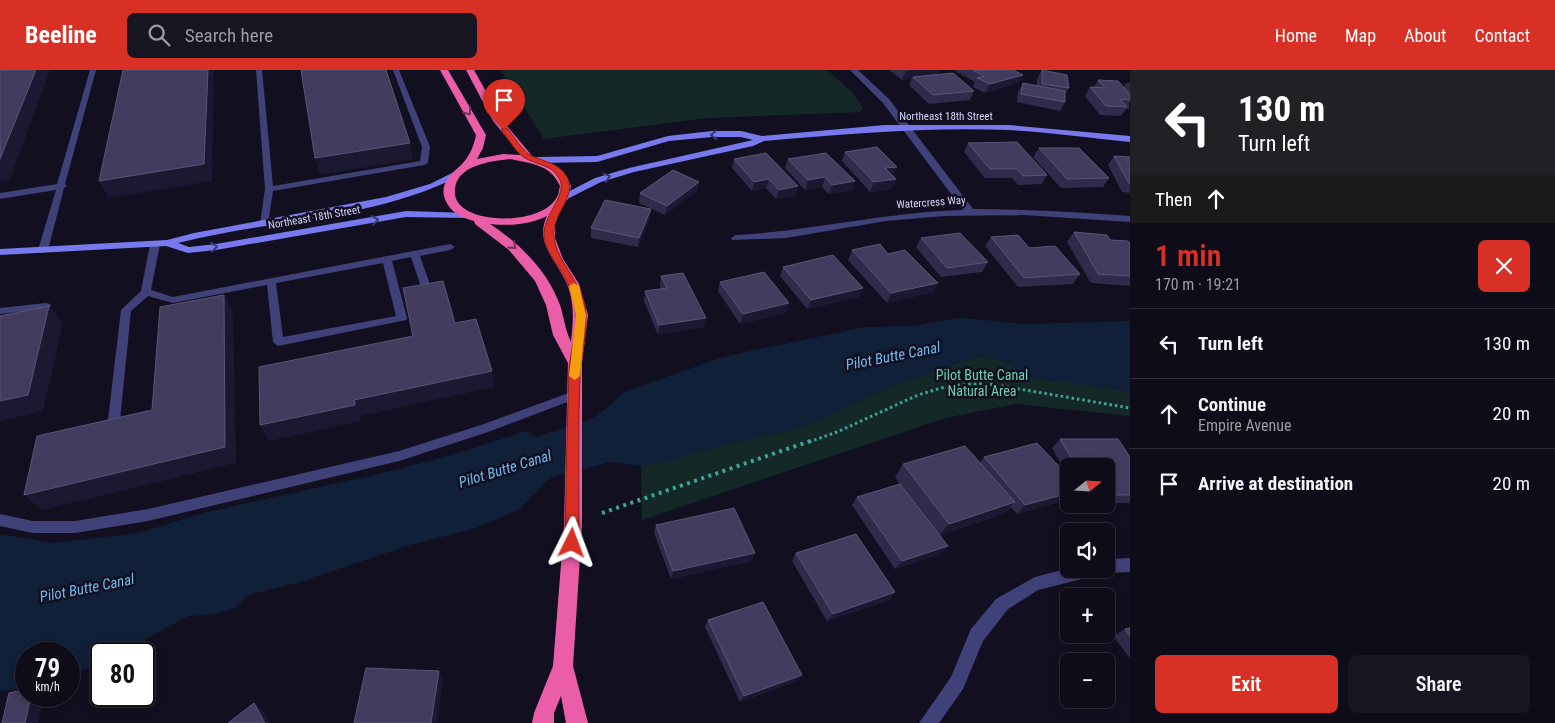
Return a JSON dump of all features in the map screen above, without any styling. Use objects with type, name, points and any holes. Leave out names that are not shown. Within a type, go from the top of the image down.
[{"type":"highway","points":[[444,70],[481,134],[481,142],[475,154],[461,171]]},
{"type":"highway","points":[[470,70],[498,121],[532,159]]},
{"type":"highway","points":[[543,723],[544,714],[563,666],[573,526],[575,363],[581,315],[578,297],[573,284],[557,259],[549,238],[549,224],[566,188],[564,178],[556,169],[532,159],[511,156],[494,157],[478,161],[453,177],[448,188],[450,200],[458,210],[504,238],[524,256],[554,305],[559,332],[575,363]]},
{"type":"highway","points":[[470,216],[491,222],[511,223],[545,215],[560,202]]},
{"type":"highway","points":[[563,666],[577,723]]},
{"type":"main road","name":"Northeast 18th Street","points":[[532,159],[597,159],[668,138],[712,134],[741,134],[762,139],[906,128],[1009,128],[1130,138]]},
{"type":"main road","name":"Northeast 18th Street","points":[[560,202],[598,180],[632,170],[750,144],[762,139]]},
{"type":"main road","name":"Northeast 18th Street","points":[[0,252],[167,243],[194,236],[388,200],[433,186],[461,171]]},
{"type":"main road","name":"Northeast 18th Street","points":[[167,243],[188,250],[216,247],[406,214],[470,216]]},
{"type":"street","points":[[854,70],[886,101],[969,212]]},
{"type":"street","name":"Watercress Way","points":[[736,238],[792,234],[916,215],[969,212],[1057,213],[1130,219]]},
{"type":"street","points":[[1115,566],[1130,565]]},
{"type":"street","points":[[928,723],[957,683],[977,635],[1002,604],[1035,584],[1060,578]]},
{"type":"lane","points":[[44,250],[94,70]]},
{"type":"lane","points":[[259,70],[269,189],[264,224]]},
{"type":"lane","points":[[269,189],[424,163],[426,147],[396,70]]},
{"type":"lane","points":[[0,196],[63,186]]},
{"type":"lane","points":[[114,420],[126,310],[146,292],[154,244]]},
{"type":"lane","points":[[146,292],[173,300],[450,247]]},
{"type":"lane","points":[[415,254],[429,296]]},
{"type":"lane","points":[[271,281],[278,342],[402,318],[388,259]]},
{"type":"lane","points":[[0,311],[46,306]]},
{"type":"lane","points":[[0,520],[33,527],[74,527],[148,514],[399,456],[484,430],[574,395]]},
{"type":"path","points":[[602,513],[837,432],[918,395],[948,386],[984,383],[1130,408]]},
{"type":"green space","points":[[501,70],[827,70],[854,94],[863,108],[860,112],[707,118],[544,139]]},
{"type":"green space","name":"Pilot Butte Canal Natural Area","points":[[979,356],[1000,359],[1035,379],[1070,382],[1130,392],[1130,416],[1015,404],[945,418],[642,520],[641,466],[804,427],[884,389]]},
{"type":"water","name":"Pilot Butte Canal","points":[[959,318],[1025,324],[1130,321],[1130,392],[1070,382],[1035,379],[1000,359],[979,356],[884,389],[804,427],[710,448],[667,461],[641,466],[610,462],[551,477],[519,510],[476,528],[407,546],[297,583],[248,595],[235,608],[214,614],[188,616],[140,642],[90,642],[90,667],[80,671],[80,642],[15,642],[15,689],[0,691],[0,534],[54,543],[139,533],[203,513],[378,474],[456,454],[526,431],[536,437],[590,420],[606,409],[624,392],[723,357],[864,327],[913,326]]},
{"type":"building","points":[[0,70],[36,70],[0,159]]},
{"type":"building","points":[[123,70],[208,70],[204,164],[99,181]]},
{"type":"building","points":[[301,70],[386,70],[410,143],[315,158]]},
{"type":"building","points":[[973,70],[1013,70],[1023,75],[990,84],[977,78],[984,76]]},
{"type":"building","points":[[1042,70],[1067,75],[1069,88],[1042,84]]},
{"type":"building","points":[[953,73],[974,91],[933,95],[913,77]]},
{"type":"building","points":[[1098,80],[1118,81],[1130,94],[1130,100],[1120,99],[1127,107],[1106,106],[1090,87],[1105,88]]},
{"type":"building","points":[[1023,83],[1065,91],[1065,102],[1021,94]]},
{"type":"building","points":[[1017,142],[1047,175],[1023,176],[1017,169],[990,169],[968,143]]},
{"type":"building","points":[[877,147],[897,167],[885,168],[896,179],[874,182],[845,152]]},
{"type":"building","points":[[1039,148],[1079,148],[1109,178],[1067,179]]},
{"type":"building","points":[[766,153],[798,186],[779,190],[769,179],[754,182],[734,159]]},
{"type":"building","points":[[826,153],[855,181],[832,185],[825,177],[808,180],[788,159]]},
{"type":"building","points":[[1114,156],[1130,157],[1130,183],[1129,183]]},
{"type":"building","points":[[673,170],[699,182],[667,206],[640,193]]},
{"type":"building","points":[[605,200],[651,209],[639,238],[591,228]]},
{"type":"building","points":[[1074,232],[1107,235],[1110,240],[1128,241],[1130,244],[1130,276],[1098,274]]},
{"type":"building","points":[[960,233],[988,262],[947,268],[921,238]]},
{"type":"building","points":[[1018,235],[1029,248],[1055,246],[1080,274],[1024,278],[991,237]]},
{"type":"building","points":[[880,244],[888,254],[905,250],[938,283],[891,293],[852,250]]},
{"type":"building","points":[[833,255],[863,288],[811,300],[783,267]]},
{"type":"building","points":[[764,272],[789,303],[743,314],[720,282]]},
{"type":"building","points":[[683,273],[706,318],[659,325],[645,291],[667,288],[661,276]]},
{"type":"building","points":[[443,281],[455,323],[476,319],[492,371],[354,400],[355,405],[260,425],[259,367],[413,336],[403,288]]},
{"type":"building","points":[[224,295],[225,447],[24,495],[37,436],[152,410],[160,307]]},
{"type":"building","points":[[49,306],[28,395],[0,401],[0,316]]},
{"type":"building","points":[[1060,439],[1118,439],[1130,457],[1130,495],[1115,495],[1115,458],[1071,458]]},
{"type":"building","points":[[1037,443],[1060,467],[1060,495],[1025,505],[984,457]]},
{"type":"building","points":[[965,446],[1015,502],[949,524],[903,464]]},
{"type":"building","points":[[900,484],[948,546],[902,561],[857,497]]},
{"type":"building","points":[[734,508],[755,553],[673,571],[656,525]]},
{"type":"building","points":[[856,534],[895,592],[833,614],[796,553]]},
{"type":"building","points":[[763,602],[802,675],[744,696],[708,620]]},
{"type":"building","points":[[1130,628],[1130,636],[1125,629]]},
{"type":"building","points":[[366,668],[439,671],[431,723],[354,723]]},
{"type":"building","points":[[15,692],[15,707],[29,707],[25,723],[2,723],[9,693]]},
{"type":"building","points":[[254,703],[265,723],[228,723]]},
{"type":"slow traffic","points":[[574,286],[581,315],[575,376]]},
{"type":"route","points":[[504,130],[528,157],[544,162],[556,169],[564,178],[566,188],[563,198],[549,224],[549,238],[557,259],[573,284],[578,297],[581,315],[575,363],[572,543]]}]
